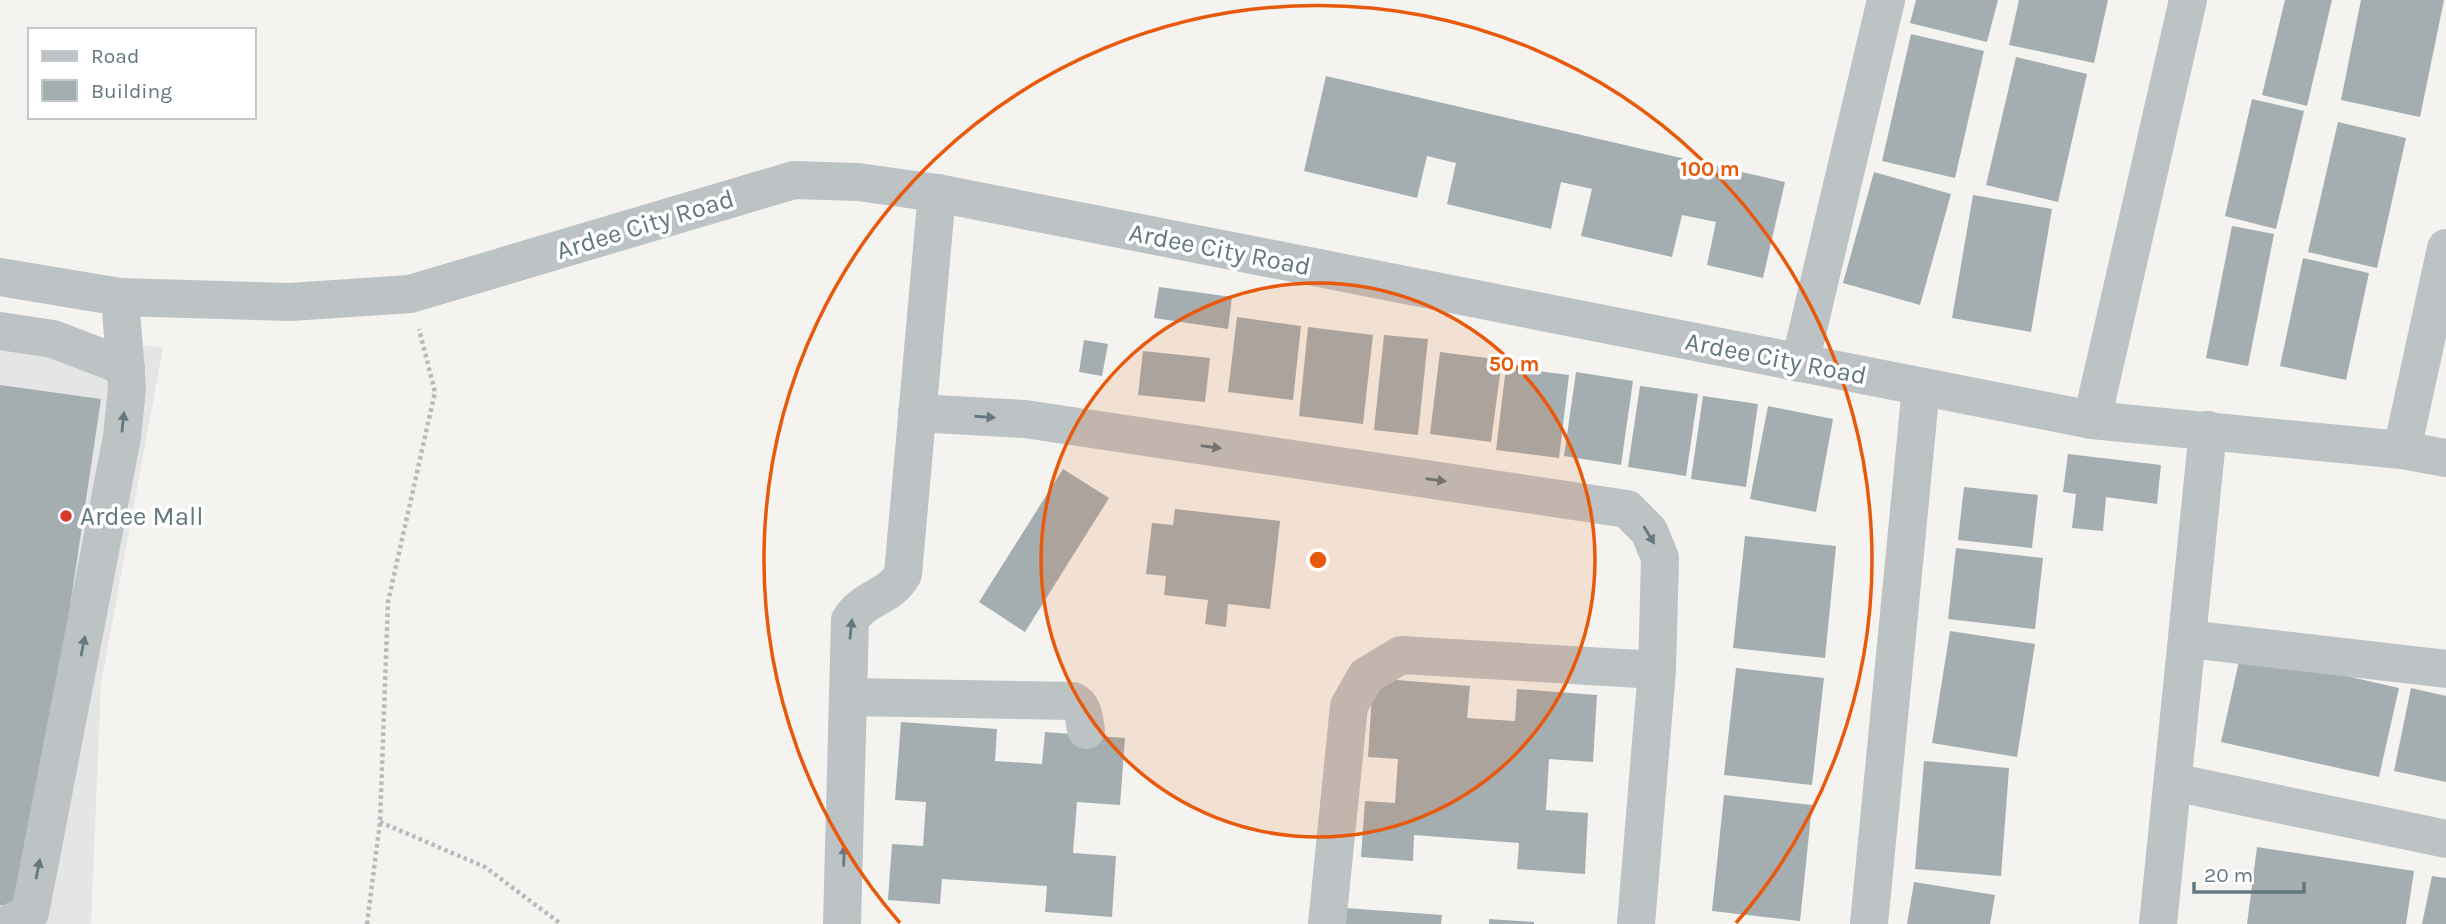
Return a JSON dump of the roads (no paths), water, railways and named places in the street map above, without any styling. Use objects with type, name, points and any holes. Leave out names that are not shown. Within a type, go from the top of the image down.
[{"type":"street","points":[[1800,363],[1886,0]]},
{"type":"street","points":[[2092,419],[2188,0]]},
{"type":"street","name":"Ardee City Road","points":[[0,277],[121,297],[290,302],[410,294],[794,180],[858,182],[937,193],[2092,419],[2402,450],[2446,458]]},
{"type":"street","points":[[842,924],[850,620],[857,608],[896,586],[903,574],[937,193]]},
{"type":"street","points":[[2402,450],[2446,248]]},
{"type":"street","points":[[8,924],[30,913],[122,437],[127,388],[121,297]]},
{"type":"street","points":[[0,331],[53,340],[126,367]]},
{"type":"street","points":[[1869,924],[1921,387]]},
{"type":"street","points":[[917,413],[1025,419],[1627,509],[1649,531],[1660,558],[1657,670],[1636,924]]},
{"type":"street","points":[[2158,924],[2189,639],[2208,430]]},
{"type":"street","points":[[2189,639],[2446,669]]},
{"type":"street","points":[[1327,924],[1349,706],[1366,676],[1401,655],[1657,670]]},
{"type":"street","points":[[849,697],[1073,701],[1082,709],[1086,730]]},
{"type":"street","points":[[2173,782],[2446,839]]},
{"type":"place","name":"Ardee Mall","points":[[66,516]]}]
